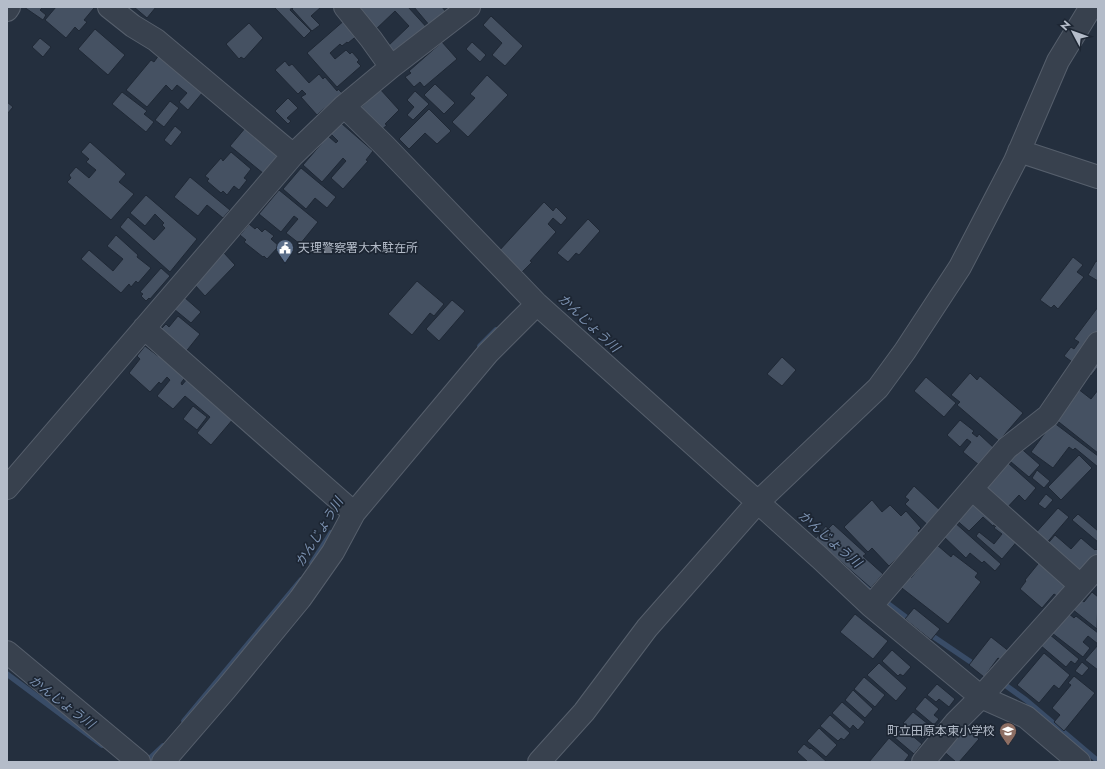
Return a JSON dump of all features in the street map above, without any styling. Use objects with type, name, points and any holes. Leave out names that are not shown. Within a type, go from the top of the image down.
[{"type":"street","points":[[7,10],[10,7]]},
{"type":"street","points":[[109,7],[133,26],[156,40],[293,155]]},
{"type":"street","points":[[345,7],[391,67]]},
{"type":"street","points":[[7,488],[293,155],[344,106],[391,67],[469,7]]},
{"type":"street","points":[[539,762],[584,712],[647,628],[757,503],[878,388],[905,351],[960,267],[1019,151],[1058,60],[1091,7]]},
{"type":"street","points":[[344,106],[384,145],[537,304],[820,558],[871,606],[981,697],[1026,717],[1079,762]]},
{"type":"street","points":[[1019,151],[1098,177]]},
{"type":"street","points":[[164,762],[300,599],[333,552],[354,513],[488,353],[537,304]]},
{"type":"street","points":[[144,328],[354,513]]},
{"type":"street","points":[[871,606],[1007,448],[1048,416],[1098,343]]},
{"type":"street","points":[[972,489],[1080,585]]},
{"type":"street","points":[[922,762],[956,722],[981,697],[1098,566]]},
{"type":"street","points":[[7,652],[139,762]]},
{"type":"building","points":[[24,7],[43,7],[40,10],[46,15],[43,20]]},
{"type":"building","points":[[56,7],[94,8],[84,20],[87,22],[79,31],[75,27],[66,38],[45,20]]},
{"type":"building","points":[[134,7],[156,7],[147,18]]},
{"type":"building","points":[[274,7],[292,7],[290,10],[311,31],[304,38]]},
{"type":"building","points":[[294,7],[321,7],[311,16],[320,25],[312,31],[292,9]]},
{"type":"building","points":[[360,7],[408,7],[430,31],[398,56],[388,46],[409,26],[395,11],[373,32]]},
{"type":"building","points":[[414,7],[442,7],[446,12],[430,26]]},
{"type":"building","points":[[491,16],[523,46],[505,66],[492,55],[502,43],[483,25]]},
{"type":"building","points":[[346,19],[359,34],[348,43],[347,42],[342,46],[340,44],[330,53],[335,59],[346,50],[350,54],[352,52],[359,60],[357,62],[361,66],[337,87],[307,53]]},
{"type":"building","points":[[249,23],[263,38],[244,59],[241,57],[239,59],[226,44]]},
{"type":"building","points":[[95,29],[125,55],[108,75],[78,49]]},
{"type":"building","points":[[40,38],[51,47],[43,57],[32,47]]},
{"type":"building","points":[[442,42],[457,59],[424,87],[420,82],[414,87],[405,77],[411,73],[409,71]]},
{"type":"building","points":[[472,42],[486,55],[480,62],[466,49]]},
{"type":"building","points":[[159,55],[203,92],[188,110],[179,102],[187,93],[177,85],[172,91],[166,85],[147,107],[126,90],[151,60],[154,62]]},
{"type":"building","points":[[285,61],[289,66],[292,64],[309,83],[319,74],[323,79],[325,77],[337,91],[338,89],[342,93],[317,115],[301,97],[306,94],[302,90],[298,94],[275,70]]},
{"type":"building","points":[[487,75],[508,95],[468,137],[452,122],[475,98],[470,94]]},
{"type":"building","points":[[435,84],[455,103],[444,114],[424,95]]},
{"type":"building","points":[[380,89],[399,110],[385,124],[387,125],[379,132],[358,110]]},
{"type":"building","points":[[415,91],[429,104],[413,120],[407,115],[414,107],[407,100]]},
{"type":"building","points":[[122,92],[147,111],[144,114],[154,122],[146,132],[112,104]]},
{"type":"building","points":[[288,98],[298,108],[287,118],[291,121],[288,124],[275,111]]},
{"type":"building","points":[[170,101],[179,108],[164,127],[155,120]]},
{"type":"building","points":[[7,102],[13,107],[7,114]]},
{"type":"building","points":[[429,109],[451,131],[437,144],[425,133],[409,149],[399,139]]},
{"type":"building","points":[[341,123],[373,151],[366,160],[368,161],[343,189],[331,178],[346,161],[343,158],[322,182],[303,165],[328,136],[336,143],[338,141],[331,134]]},
{"type":"building","points":[[175,126],[182,132],[171,146],[164,140]]},
{"type":"building","points":[[246,127],[280,155],[264,174],[230,146]]},
{"type":"building","points":[[90,142],[126,174],[119,182],[134,194],[111,220],[67,182],[71,178],[69,175],[76,167],[89,178],[96,170],[86,162],[89,159],[81,152]]},
{"type":"building","points":[[231,152],[251,169],[244,178],[247,180],[239,190],[234,186],[227,195],[223,191],[221,193],[207,181],[209,179],[205,176],[221,158],[223,161]]},
{"type":"building","points":[[301,168],[336,197],[327,208],[315,198],[306,209],[283,189]]},
{"type":"building","points":[[190,177],[230,210],[223,218],[207,205],[198,216],[174,197]]},
{"type":"building","points":[[279,190],[318,222],[300,244],[286,233],[298,219],[294,216],[281,232],[259,214]]},
{"type":"building","points":[[146,195],[197,239],[170,272],[120,227],[128,217],[154,240],[165,228],[162,225],[164,223],[155,214],[145,226],[130,213]]},
{"type":"building","points":[[544,202],[553,211],[556,207],[567,218],[561,225],[553,218],[548,224],[556,232],[530,261],[532,262],[521,273],[498,252]]},
{"type":"building","points":[[588,219],[600,231],[579,255],[576,253],[568,262],[557,253]]},
{"type":"building","points":[[249,224],[255,229],[257,227],[262,232],[265,229],[274,236],[271,239],[279,246],[267,259],[244,242],[246,240],[240,235]]},
{"type":"building","points":[[116,235],[138,255],[137,257],[151,268],[138,283],[136,281],[131,287],[129,284],[121,293],[81,259],[89,250],[113,271],[123,259],[107,246]]},
{"type":"building","points":[[224,253],[235,265],[205,296],[194,284]]},
{"type":"building","points":[[1073,257],[1083,265],[1077,272],[1084,277],[1058,309],[1054,305],[1051,308],[1040,300]]},
{"type":"building","points":[[1096,261],[1098,262],[1098,281],[1088,275]]},
{"type":"building","points":[[161,268],[170,276],[150,299],[149,298],[146,301],[141,296],[143,294],[140,292]]},
{"type":"building","points":[[417,281],[444,304],[434,316],[430,313],[412,335],[388,314]]},
{"type":"building","points":[[184,297],[201,312],[191,323],[174,309]]},
{"type":"building","points":[[452,300],[465,311],[439,341],[426,329]]},
{"type":"building","points":[[1098,307],[1098,332],[1075,364],[1064,356],[1071,347],[1074,349],[1079,342],[1074,339]]},
{"type":"building","points":[[178,316],[200,334],[184,354],[161,329],[166,324],[169,327]]},
{"type":"building","points":[[145,346],[158,356],[160,354],[186,376],[181,383],[182,385],[188,378],[234,418],[211,445],[197,433],[210,417],[185,396],[173,409],[157,396],[170,380],[167,377],[161,384],[159,382],[150,392],[129,373],[140,359],[137,356]]},
{"type":"building","points":[[1098,350],[1098,367],[1091,376],[1083,370]]},
{"type":"building","points":[[782,357],[796,370],[782,386],[767,374]]},
{"type":"building","points":[[970,373],[977,380],[980,376],[1023,413],[999,441],[957,405],[960,402],[951,395]]},
{"type":"building","points":[[926,377],[956,403],[944,417],[914,391]]},
{"type":"building","points":[[1073,385],[1091,399],[1098,390],[1098,453],[1050,415]]},
{"type":"building","points":[[193,406],[207,417],[197,430],[183,419]]},
{"type":"building","points":[[960,420],[974,431],[972,433],[977,437],[979,434],[994,448],[979,465],[963,452],[971,442],[967,439],[960,447],[947,435]]},
{"type":"building","points":[[1053,422],[1098,456],[1098,467],[1075,448],[1073,450],[1069,447],[1053,468],[1031,452]]},
{"type":"building","points":[[1016,444],[1040,465],[1029,477],[1005,457]]},
{"type":"building","points":[[1079,455],[1092,468],[1061,500],[1048,487]]},
{"type":"building","points":[[1008,463],[1036,488],[1025,501],[1019,495],[1004,511],[982,492]]},
{"type":"building","points":[[1037,470],[1050,481],[1044,488],[1032,478]]},
{"type":"building","points":[[914,486],[944,514],[931,528],[905,504],[909,500],[905,497]]},
{"type":"building","points":[[1046,494],[1053,500],[1045,509],[1038,504]]},
{"type":"building","points":[[973,497],[998,520],[993,526],[983,517],[969,531],[954,518]]},
{"type":"building","points":[[872,500],[882,512],[890,505],[901,516],[906,511],[921,528],[918,531],[920,533],[912,541],[915,544],[904,551],[889,566],[872,548],[868,552],[844,527]]},
{"type":"building","points":[[1058,508],[1069,517],[1044,546],[1033,536]]},
{"type":"building","points":[[1078,514],[1098,531],[1098,542],[1072,520]]},
{"type":"building","points":[[953,521],[1001,564],[995,571],[984,561],[982,563],[970,553],[966,558],[941,534]]},
{"type":"building","points":[[1000,522],[1019,539],[1002,559],[976,536],[979,532],[994,544],[1002,534],[994,528]]},
{"type":"building","points":[[833,524],[866,554],[863,556],[883,574],[871,588],[815,539],[826,526],[828,529]]},
{"type":"building","points":[[1055,535],[1071,549],[1081,538],[1098,551],[1098,555],[1080,575],[1045,547]]},
{"type":"building","points":[[937,545],[951,557],[953,554],[978,573],[975,577],[981,582],[948,624],[898,585],[907,574],[911,578]]},
{"type":"building","points":[[1042,559],[1069,582],[1057,596],[1054,594],[1042,608],[1020,589],[1026,581],[1025,580]]},
{"type":"building","points":[[1092,592],[1098,597],[1097,629],[1072,609],[1080,599],[1084,602]]},
{"type":"building","points":[[914,608],[940,629],[931,640],[905,619]]},
{"type":"building","points":[[1068,613],[1074,618],[1076,616],[1098,633],[1098,644],[1088,636],[1083,642],[1090,648],[1083,657],[1052,633]]},
{"type":"building","points":[[855,614],[888,641],[873,659],[840,632]]},
{"type":"building","points":[[1049,634],[1079,659],[1075,664],[1071,661],[1066,667],[1040,645]]},
{"type":"building","points":[[991,637],[1010,652],[1003,661],[998,658],[984,677],[969,665]]},
{"type":"building","points":[[1098,645],[1098,670],[1085,660]]},
{"type":"building","points":[[892,650],[911,667],[903,676],[900,674],[898,676],[882,661]]},
{"type":"building","points":[[1044,653],[1070,675],[1059,689],[1054,685],[1039,703],[1017,685]]},
{"type":"building","points":[[1082,662],[1089,668],[1082,676],[1075,671]]},
{"type":"building","points":[[879,663],[907,688],[896,701],[867,675]]},
{"type":"building","points":[[1074,676],[1095,693],[1064,731],[1054,722],[1060,715],[1052,708],[1071,685],[1068,683]]},
{"type":"building","points":[[864,677],[885,695],[875,707],[854,689]]},
{"type":"building","points":[[937,684],[955,699],[949,707],[939,699],[936,702],[927,695]]},
{"type":"building","points":[[853,690],[873,709],[865,718],[845,700]]},
{"type":"building","points":[[925,697],[939,709],[934,715],[939,719],[934,725],[915,709]]},
{"type":"building","points":[[842,702],[865,722],[858,730],[853,725],[850,729],[832,713]]},
{"type":"building","points":[[913,712],[928,724],[923,730],[928,734],[923,739],[903,723]]},
{"type":"building","points":[[830,715],[850,733],[844,740],[841,738],[838,741],[820,726]]},
{"type":"building","points":[[962,724],[979,739],[959,762],[956,762],[941,749]]},
{"type":"building","points":[[902,727],[922,744],[914,754],[894,737]]},
{"type":"building","points":[[819,728],[837,745],[826,757],[807,741]]},
{"type":"building","points":[[889,738],[909,755],[904,762],[869,762]]},
{"type":"building","points":[[804,744],[827,762],[808,762],[797,752]]},
{"type":"waterway","name":"かんじょう川","points":[[480,346],[496,330]]},
{"type":"waterway","name":"かんじょう川","points":[[312,563],[331,533]]},
{"type":"waterway","name":"かんじょう川","points":[[848,569],[876,594]]},
{"type":"waterway","name":"かんじょう川","points":[[184,721],[301,580]]},
{"type":"waterway","name":"かんじょう川","points":[[883,600],[911,621]]},
{"type":"waterway","name":"かんじょう川","points":[[928,633],[993,677]]},
{"type":"waterway","name":"かんじょう川","points":[[7,674],[102,745]]},
{"type":"waterway","name":"かんじょう川","points":[[1001,682],[1026,700],[1098,761]]},
{"type":"waterway","name":"かんじょう川","points":[[146,762],[163,746]]},
{"type":"place","name":"天理警察署大木駐在所","points":[[285,263]]},
{"type":"place","name":"町立田原本東小学校","points":[[1008,746]]}]
